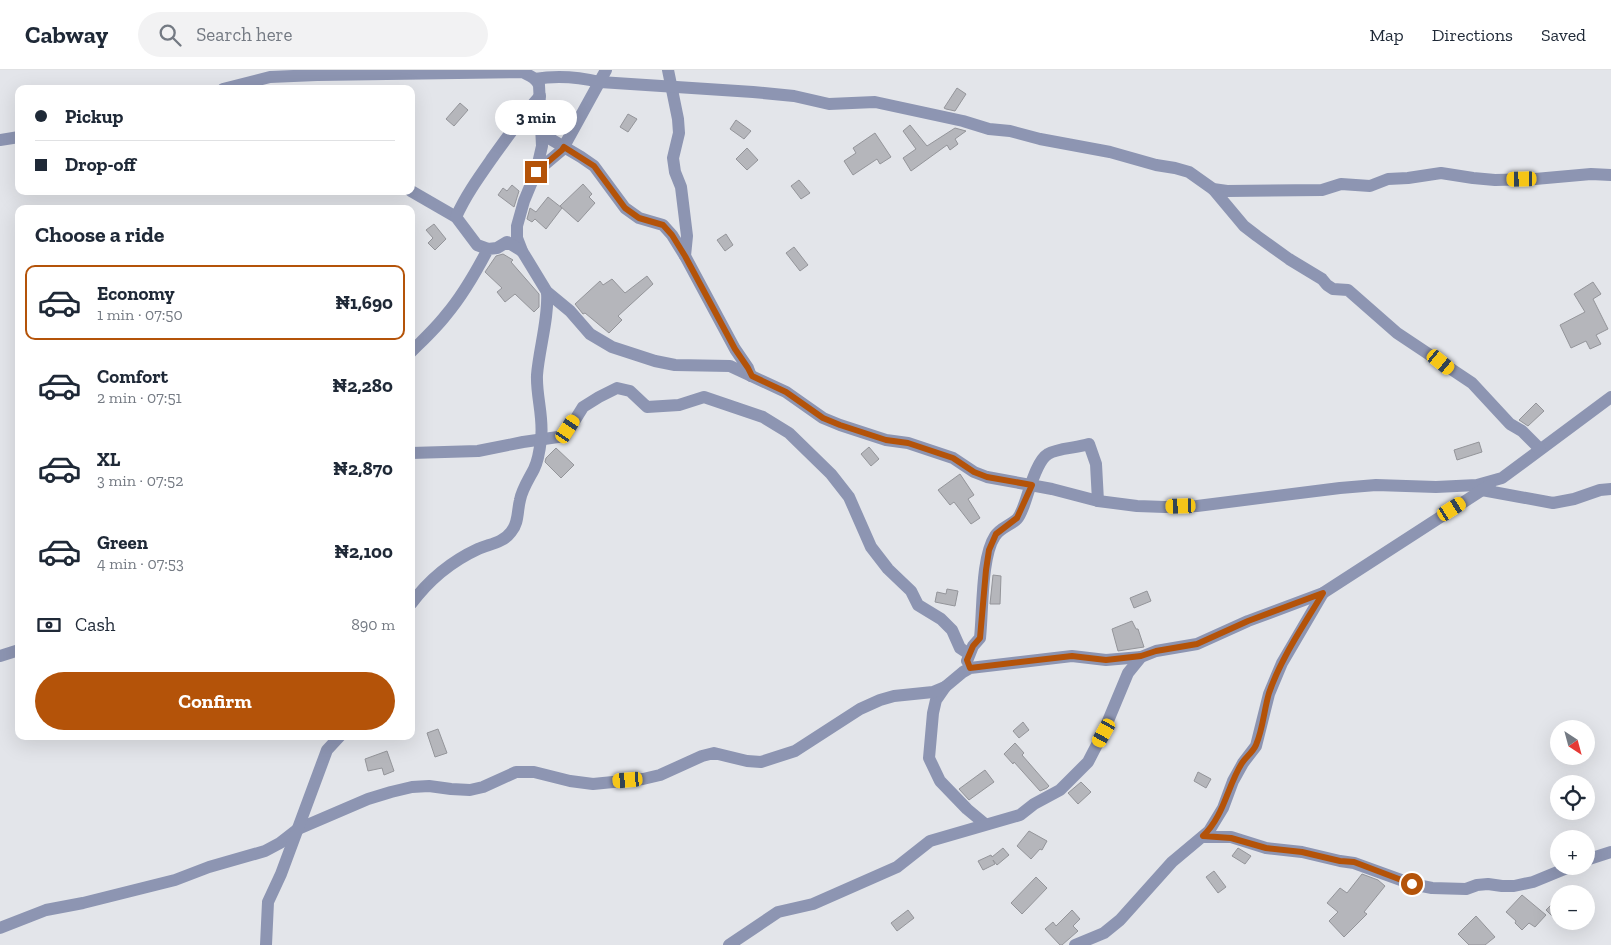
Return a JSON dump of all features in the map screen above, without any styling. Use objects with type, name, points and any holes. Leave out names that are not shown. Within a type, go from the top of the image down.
[{"type":"street","points":[[668,70],[678,119],[679,133],[673,158],[675,172],[681,187],[687,236],[685,256]]},
{"type":"street","points":[[239,85],[270,77],[317,72],[527,73],[547,77],[579,78],[603,76],[671,86],[794,96],[829,104],[875,102],[963,121],[989,129],[1110,152],[1156,165],[1175,168],[1189,172],[1212,189],[1244,226],[1257,236],[1289,259],[1322,279],[1327,285],[1334,289],[1348,290],[1396,332],[1472,383],[1510,424],[1522,431],[1540,449]]},
{"type":"street","points":[[527,73],[539,85],[542,146],[536,172],[524,201],[517,238],[522,251],[547,292],[570,311],[590,334],[612,347],[675,365],[730,366],[786,392],[823,418],[861,433],[886,440],[908,443],[945,456],[987,477],[1032,485],[1098,501],[1137,506],[1197,506],[1340,488],[1376,485],[1452,487],[1477,485],[1502,478]]},
{"type":"street","points":[[536,172],[562,150],[603,76]]},
{"type":"street","points":[[456,217],[463,201],[519,119],[540,96]]},
{"type":"street","points":[[542,134],[594,166],[625,208],[639,218],[663,225],[685,256],[735,349],[752,376]]},
{"type":"street","points":[[0,140],[15,138]]},
{"type":"street","points":[[1212,189],[1227,191],[1322,190],[1341,184],[1370,186],[1388,179],[1441,173],[1495,180],[1591,174],[1611,175]]},
{"type":"street","points":[[415,193],[456,217],[477,245],[488,249],[497,248],[507,242],[522,251]]},
{"type":"street","points":[[415,348],[445,318],[475,274],[488,249]]},
{"type":"street","points":[[415,598],[421,590],[460,559],[478,549],[504,539],[512,532],[517,523],[520,500],[535,467],[541,440],[537,376],[548,305],[547,292]]},
{"type":"street","points":[[415,453],[478,451],[565,436],[583,407],[618,388],[630,390],[647,407],[679,405],[704,397],[762,417],[789,433],[831,474],[855,508],[871,547],[888,569],[911,591],[918,605],[941,619],[952,630],[960,648],[969,654]]},
{"type":"street","points":[[985,824],[967,809],[940,781],[929,758],[932,713],[936,700],[945,687],[963,672],[970,668],[1072,656],[1106,660],[1141,656],[1156,651],[1197,644],[1248,621],[1323,593],[1502,478],[1611,397]]},
{"type":"street","points":[[970,668],[967,660],[969,654],[980,638],[989,550],[996,534],[1017,518],[1038,468],[1048,454],[1057,450],[1089,444],[1096,464],[1098,501]]},
{"type":"street","points":[[1482,490],[1553,502],[1574,499],[1611,488]]},
{"type":"street","points":[[1075,945],[1104,933],[1120,920],[1172,862],[1209,831],[1223,808],[1240,769],[1256,746],[1269,694],[1282,663],[1323,593]]},
{"type":"street","points":[[0,656],[15,651]]},
{"type":"street","points":[[729,945],[778,912],[812,904],[897,867],[930,841],[1020,815],[1034,804],[1060,790],[1088,762],[1104,733],[1128,674],[1141,656]]},
{"type":"street","points":[[0,928],[46,910],[83,904],[175,880],[209,867],[265,851],[280,843],[298,829],[368,799],[391,792],[412,787],[429,786],[470,790],[483,787],[516,772],[534,772],[570,781],[593,784],[643,779],[660,775],[702,756],[714,753],[747,761],[761,762],[795,751],[860,709],[880,700],[894,696],[932,692],[945,687]]},
{"type":"street","points":[[266,945],[268,902],[298,829],[327,750],[336,740]]},
{"type":"street","points":[[1203,836],[1231,838],[1266,848],[1302,852],[1340,861],[1354,862],[1412,884],[1432,888],[1466,889],[1488,884],[1514,886],[1533,882],[1550,875]]},
{"type":"street","points":[[1595,857],[1611,852]]},
{"type":"building","points":[[957,88],[966,94],[955,111],[944,108]]},
{"type":"building","points":[[460,103],[468,110],[454,126],[446,119]]},
{"type":"building","points":[[628,114],[637,119],[628,132],[620,127]]},
{"type":"building","points":[[736,120],[751,131],[744,139],[730,129]]},
{"type":"building","points":[[910,125],[927,146],[955,128],[966,131],[955,139],[958,144],[950,150],[947,145],[911,171],[903,158],[916,149],[903,131]]},
{"type":"building","points":[[875,133],[891,157],[880,164],[877,159],[853,175],[844,161],[856,153],[853,148]]},
{"type":"building","points":[[747,148],[758,160],[747,170],[736,159]]},
{"type":"building","points":[[799,180],[810,193],[801,199],[791,186]]},
{"type":"building","points":[[583,184],[592,194],[589,197],[595,203],[578,222],[560,206]]},
{"type":"building","points":[[512,185],[519,191],[514,207],[498,195],[503,188],[507,191]]},
{"type":"building","points":[[548,197],[562,208],[546,229],[535,219],[532,222],[527,219],[530,208],[536,212]]},
{"type":"building","points":[[434,224],[446,239],[435,250],[428,243],[433,238],[426,230]]},
{"type":"building","points":[[726,234],[733,245],[725,251],[717,240]]},
{"type":"building","points":[[794,247],[808,265],[800,271],[786,253]]},
{"type":"building","points":[[503,254],[513,260],[511,262],[539,294],[539,307],[534,312],[515,294],[505,302],[497,292],[502,288],[485,272],[496,256]]},
{"type":"building","points":[[647,276],[653,284],[618,316],[622,320],[609,333],[585,313],[583,314],[575,304],[600,281],[603,285],[612,279],[625,293]]},
{"type":"building","points":[[1593,282],[1601,294],[1593,299],[1608,329],[1596,335],[1601,344],[1590,349],[1586,341],[1571,348],[1560,325],[1585,312],[1574,294]]},
{"type":"building","points":[[1536,403],[1544,411],[1528,426],[1519,420]]},
{"type":"building","points":[[1479,442],[1482,452],[1457,460],[1454,450]]},
{"type":"building","points":[[869,447],[879,459],[871,466],[861,454]]},
{"type":"building","points":[[556,448],[574,465],[561,478],[545,462],[546,458]]},
{"type":"building","points":[[960,474],[974,495],[968,499],[980,518],[971,524],[954,502],[950,505],[938,490]]},
{"type":"building","points":[[993,575],[1001,576],[1000,604],[990,604]]},
{"type":"building","points":[[947,589],[958,591],[955,606],[935,602],[937,592],[946,594]]},
{"type":"building","points":[[1147,591],[1151,601],[1134,608],[1130,598]]},
{"type":"building","points":[[1132,621],[1136,629],[1138,629],[1144,647],[1118,651],[1112,629]]},
{"type":"building","points":[[1023,722],[1029,730],[1019,738],[1013,731]]},
{"type":"building","points":[[438,729],[447,753],[435,757],[427,733]]},
{"type":"building","points":[[1015,743],[1024,753],[1022,755],[1049,786],[1047,788],[1040,791],[1014,762],[1013,764],[1004,754]]},
{"type":"building","points":[[387,751],[394,771],[384,775],[382,768],[368,771],[365,759]]},
{"type":"building","points":[[985,770],[994,782],[969,800],[959,789]]},
{"type":"building","points":[[1198,772],[1211,779],[1206,788],[1194,781]]},
{"type":"building","points":[[1081,782],[1091,792],[1078,804],[1068,793]]},
{"type":"building","points":[[1029,831],[1047,841],[1042,850],[1040,849],[1031,859],[1017,846]]},
{"type":"building","points":[[1003,848],[1009,855],[997,865],[993,860],[995,864],[983,870],[978,861],[991,855],[992,857]]},
{"type":"building","points":[[1238,848],[1251,856],[1245,864],[1232,856]]},
{"type":"building","points":[[1214,871],[1226,887],[1218,893],[1206,877]]},
{"type":"building","points":[[1362,874],[1378,880],[1385,886],[1364,912],[1367,914],[1344,937],[1329,921],[1338,912],[1327,903],[1340,888],[1347,893]]},
{"type":"building","points":[[1036,877],[1047,888],[1022,914],[1011,903]]},
{"type":"building","points":[[1522,895],[1546,915],[1535,927],[1529,923],[1522,930],[1506,912]]},
{"type":"building","points":[[1550,906],[1550,914],[1546,910]]},
{"type":"building","points":[[908,910],[914,918],[897,931],[891,923]]},
{"type":"building","points":[[1072,910],[1080,919],[1073,926],[1078,931],[1060,945],[1045,929],[1053,922],[1056,926]]},
{"type":"building","points":[[1476,916],[1495,937],[1485,945],[1469,945],[1458,934]]},
{"type":"route","points":[[536,172],[564,147],[594,166],[625,208],[639,218],[663,225],[672,235],[685,256],[735,349],[752,376],[786,392],[823,418],[840,425],[861,433],[886,440],[908,443],[953,458],[974,472],[987,477],[1032,485],[1017,518],[996,534],[989,550],[980,638],[973,646],[967,660],[970,668],[1072,656],[1106,660],[1141,656],[1156,651],[1197,644],[1248,621],[1323,593],[1282,663],[1269,694],[1256,746],[1243,763],[1233,781],[1223,808],[1209,831],[1203,836],[1231,838],[1266,848],[1302,852],[1340,861],[1354,862],[1412,884]]}]
